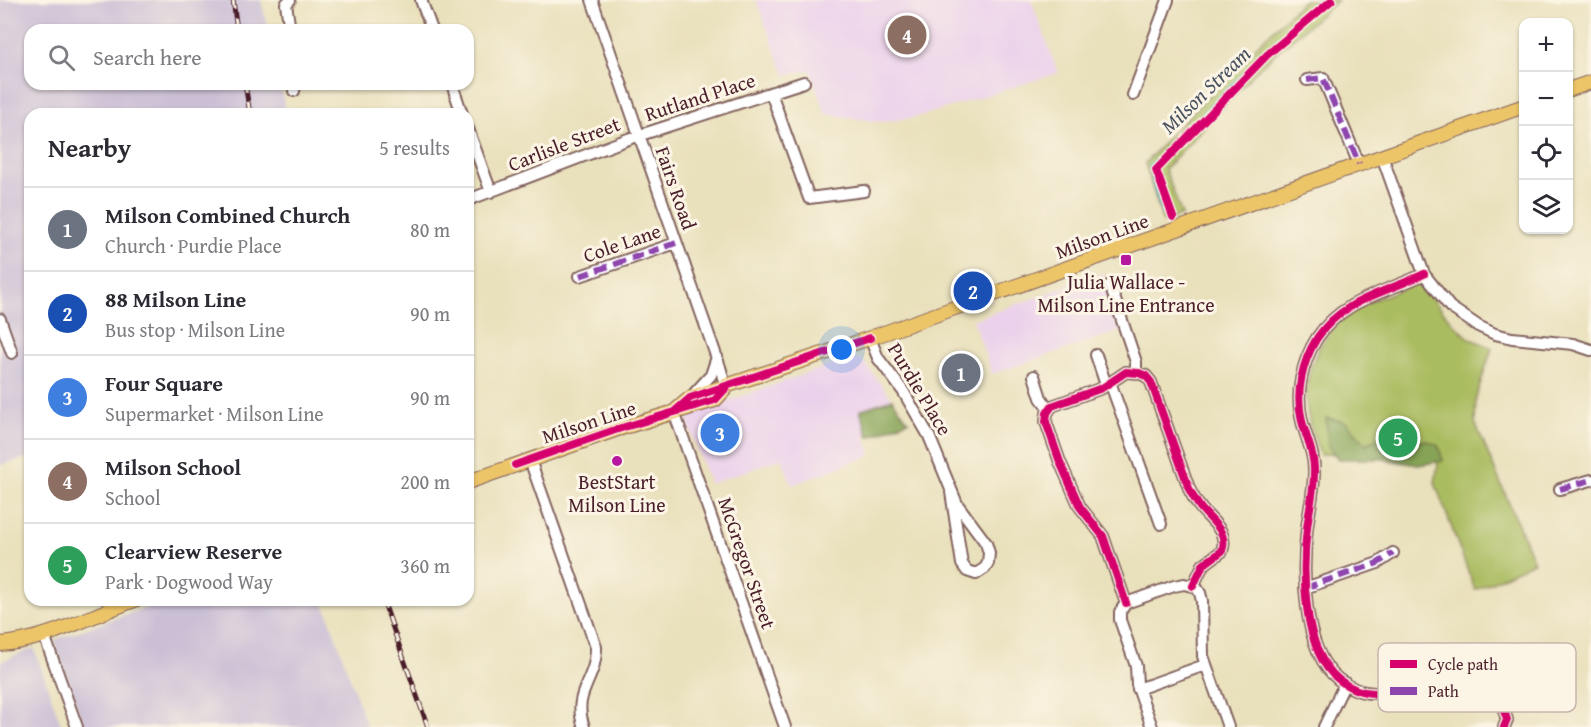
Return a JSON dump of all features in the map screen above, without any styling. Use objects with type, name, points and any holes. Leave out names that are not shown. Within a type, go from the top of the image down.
[{"type":"main road","points":[[1573,88],[1591,81]]},
{"type":"main road","name":"Milson Line","points":[[674,412],[690,398],[726,388],[870,338],[1519,108]]},
{"type":"main road","name":"Milson Line","points":[[474,480],[716,400],[726,388]]},
{"type":"main road","points":[[0,644],[44,635],[119,606]]},
{"type":"main road","points":[[0,652],[23,641]]},
{"type":"street","points":[[289,24],[286,4],[290,0]]},
{"type":"street","points":[[421,0],[430,24]]},
{"type":"street","name":"Fairs Road","points":[[592,0],[726,388]]},
{"type":"street","points":[[1133,95],[1168,0]]},
{"type":"street","points":[[1307,80],[1323,78],[1359,164]]},
{"type":"street","name":"Rutland Place","points":[[639,135],[804,82]]},
{"type":"street","points":[[454,90],[460,108]]},
{"type":"street","name":"Rutland Place","points":[[771,93],[809,198],[864,191]]},
{"type":"street","name":"Carlisle Street","points":[[474,198],[639,135]]},
{"type":"street","points":[[474,145],[491,192]]},
{"type":"street","points":[[1382,156],[1424,274],[1450,308],[1486,330],[1512,338],[1573,344],[1591,350]]},
{"type":"street","name":"Cole Lane","points":[[580,276],[676,243]]},
{"type":"street","points":[[1378,693],[1366,692],[1345,683],[1326,666],[1316,646],[1305,588],[1307,529],[1314,472],[1311,448],[1300,410],[1300,382],[1304,366],[1317,339],[1334,317],[1357,301],[1424,274]]},
{"type":"street","points":[[1110,285],[1136,362],[1136,372]]},
{"type":"street","points":[[0,319],[12,353]]},
{"type":"street","name":"Purdie Place","points":[[870,338],[878,358],[903,391],[929,436],[951,492],[964,515],[988,548],[988,563],[976,574],[967,571],[962,564],[951,492]]},
{"type":"street","points":[[1096,355],[1161,524]]},
{"type":"street","points":[[690,398],[711,375],[717,357]]},
{"type":"street","points":[[1126,603],[1103,536],[1084,514],[1060,462],[1046,422],[1049,408],[1056,403],[1108,383],[1126,372],[1136,372],[1146,376],[1151,382],[1190,491],[1199,507],[1222,532],[1224,544],[1222,551],[1203,565],[1192,586]]},
{"type":"street","points":[[1034,376],[1041,398],[1049,408]]},
{"type":"street","name":"McGregor Street","points":[[674,412],[785,727]]},
{"type":"street","points":[[530,460],[596,647],[594,669],[579,706],[584,727]]},
{"type":"street","points":[[1560,489],[1591,480]]},
{"type":"street","points":[[1305,588],[1378,563],[1393,553]]},
{"type":"street","points":[[1152,727],[1138,689],[1136,666],[1119,616],[1126,603],[1184,584],[1198,590],[1202,596],[1202,650],[1205,665],[1228,727]]},
{"type":"street","points":[[44,635],[76,727]]},
{"type":"street","points":[[1138,689],[1205,665]]},
{"type":"street","points":[[1324,727],[1345,683]]},
{"type":"street","points":[[1504,712],[1507,720],[1504,727]]},
{"type":"shaded area","points":[[0,0],[261,0],[267,24],[24,24],[24,90],[281,90],[285,108],[24,108],[24,459],[0,465]]},
{"type":"shaded area","points":[[756,0],[1031,0],[1058,73],[917,117],[880,122],[826,114],[810,70],[785,75]]},
{"type":"shaded area","points":[[1104,273],[1122,330],[992,374],[973,320]]},
{"type":"shaded area","points":[[854,357],[863,361],[907,418],[865,437],[871,455],[792,485],[782,458],[710,484],[687,421],[691,414]]},
{"type":"shaded area","points":[[150,606],[325,606],[367,727],[84,727],[54,640]]},
{"type":"shaded area","points":[[34,648],[62,727],[0,727],[0,662]]},
{"type":"green space","points":[[1304,0],[1338,0],[1261,66],[1165,169],[1182,215],[1163,222],[1145,163],[1241,61]]},
{"type":"green space","points":[[1419,283],[1452,322],[1469,338],[1492,348],[1476,397],[1475,423],[1534,562],[1475,590],[1435,483],[1438,464],[1425,447],[1320,455],[1308,415],[1306,400],[1310,370],[1323,342],[1332,330],[1342,319],[1361,306]]},
{"type":"green space","points":[[892,399],[908,421],[869,437],[860,410]]},
{"type":"green space","points":[[1326,418],[1346,422],[1366,444],[1378,438],[1390,440],[1403,447],[1426,440],[1438,445],[1443,461],[1418,465],[1384,459],[1338,459],[1328,446]]},
{"type":"waterway","name":"Milson Stream","points":[[1163,214],[1150,166],[1319,0]]},
{"type":"railway","points":[[233,0],[236,24]]},
{"type":"railway","points":[[246,90],[249,108]]},
{"type":"railway","points":[[385,606],[428,727]]},
{"type":"marked path","points":[[1307,80],[1323,78],[1359,164]]},
{"type":"marked path","points":[[580,276],[676,243]]},
{"type":"marked path","points":[[1560,489],[1591,480]]},
{"type":"marked path","points":[[1305,588],[1378,563],[1393,553]]},
{"type":"cycle path","points":[[1173,217],[1156,170],[1267,55],[1332,0]]},
{"type":"cycle path","points":[[1378,692],[1356,690],[1338,679],[1326,666],[1311,630],[1305,587],[1305,545],[1314,466],[1300,410],[1301,378],[1307,357],[1317,338],[1339,314],[1366,298],[1424,274]]},
{"type":"cycle path","points":[[674,412],[690,398],[870,338]]},
{"type":"cycle path","points":[[1126,603],[1103,536],[1080,507],[1060,462],[1046,422],[1047,413],[1052,406],[1102,388],[1126,372],[1139,373],[1151,382],[1190,491],[1222,534],[1222,551],[1203,565],[1193,586]]},
{"type":"cycle path","points":[[515,465],[618,429],[715,400],[726,388]]},
{"type":"cycle path","points":[[1504,712],[1507,720],[1504,727]]},
{"type":"place","name":"Milson School","points":[[907,35]]},
{"type":"place","name":"Julia Wallace - Milson Line Entrance","points":[[1126,260]]},
{"type":"place","name":"88 Milson Line","points":[[973,291]]},
{"type":"place","name":"Milson Combined Church","points":[[961,373]]},
{"type":"place","name":"Four Square","points":[[720,433]]},
{"type":"place","name":"Clearview Reserve","points":[[1398,438]]},
{"type":"place","name":"BestStart Milson Line","points":[[617,461]]}]
